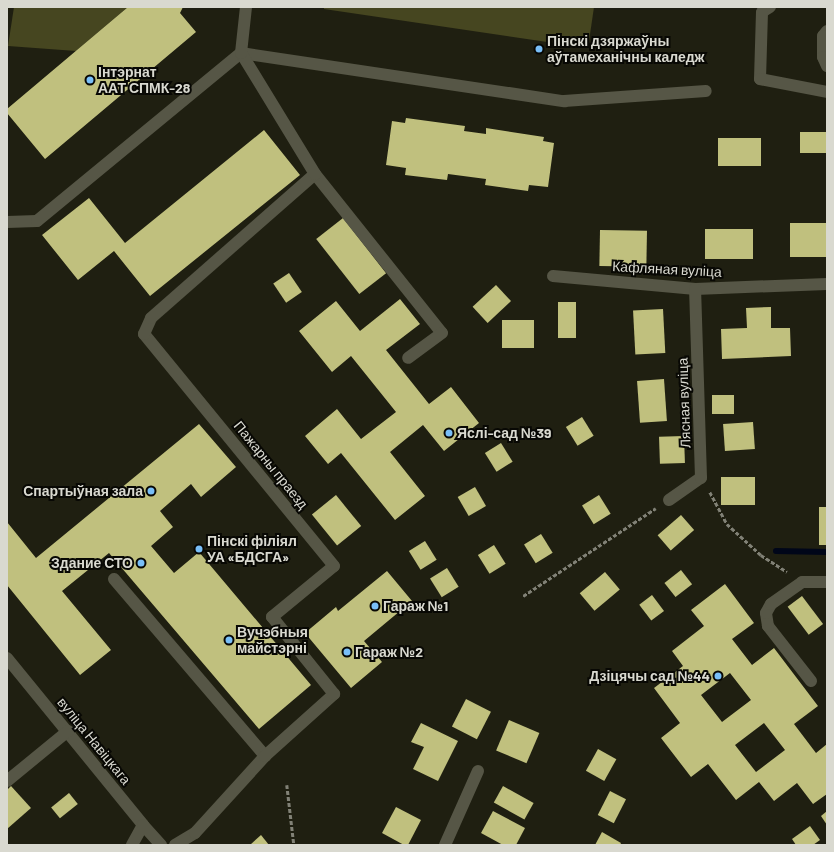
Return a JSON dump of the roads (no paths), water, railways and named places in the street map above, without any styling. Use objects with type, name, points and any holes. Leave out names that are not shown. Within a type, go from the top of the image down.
[{"type":"street","points":[[246,7],[241,53],[315,174],[442,333],[408,358]]},
{"type":"street","points":[[770,7],[762,12],[760,79],[827,92]]},
{"type":"street","points":[[827,31],[823,36],[823,57],[827,66]]},
{"type":"street","points":[[7,222],[36,221],[241,53],[564,101],[706,91]]},
{"type":"street","name":"Пажарны праезд","points":[[265,756],[334,694],[272,617],[334,566],[144,334],[151,318],[315,174]]},
{"type":"street","name":"Кафляная вуліца","points":[[553,276],[695,289],[827,284]]},
{"type":"street","name":"Лясная вуліца","points":[[669,500],[701,478],[695,289]]},
{"type":"street","points":[[114,579],[265,756],[195,833],[175,845]]},
{"type":"street","points":[[811,681],[768,626],[766,614],[771,604],[802,582],[827,582]]},
{"type":"street","name":"вуліца Навіцкага","points":[[7,658],[161,845]]},
{"type":"street","points":[[7,781],[68,731]]},
{"type":"street","points":[[445,845],[478,771]]},
{"type":"street","points":[[132,845],[143,825]]},
{"type":"waterway","points":[[776,551],[827,552]]},
{"type":"place","name":"Пінскі дзяржаўны аўтамеханічны каледж","points":[[539,49]]},
{"type":"place","name":"Інтэрнат ААТ СПМК-28","points":[[90,80]]},
{"type":"place","name":"Яслі-сад №39","points":[[449,433]]},
{"type":"place","name":"Спартыўная зала","points":[[151,491]]},
{"type":"place","name":"Пінскі філіял УА «БДСГА»","points":[[199,549]]},
{"type":"place","name":"Здание СТО","points":[[141,563]]},
{"type":"place","name":"Гараж №1","points":[[375,606]]},
{"type":"place","name":"Вучэбныя майстэрні","points":[[229,640]]},
{"type":"place","name":"Гараж №2","points":[[347,652]]},
{"type":"place","name":"Дзіцячы сад №44","points":[[718,676]]}]
